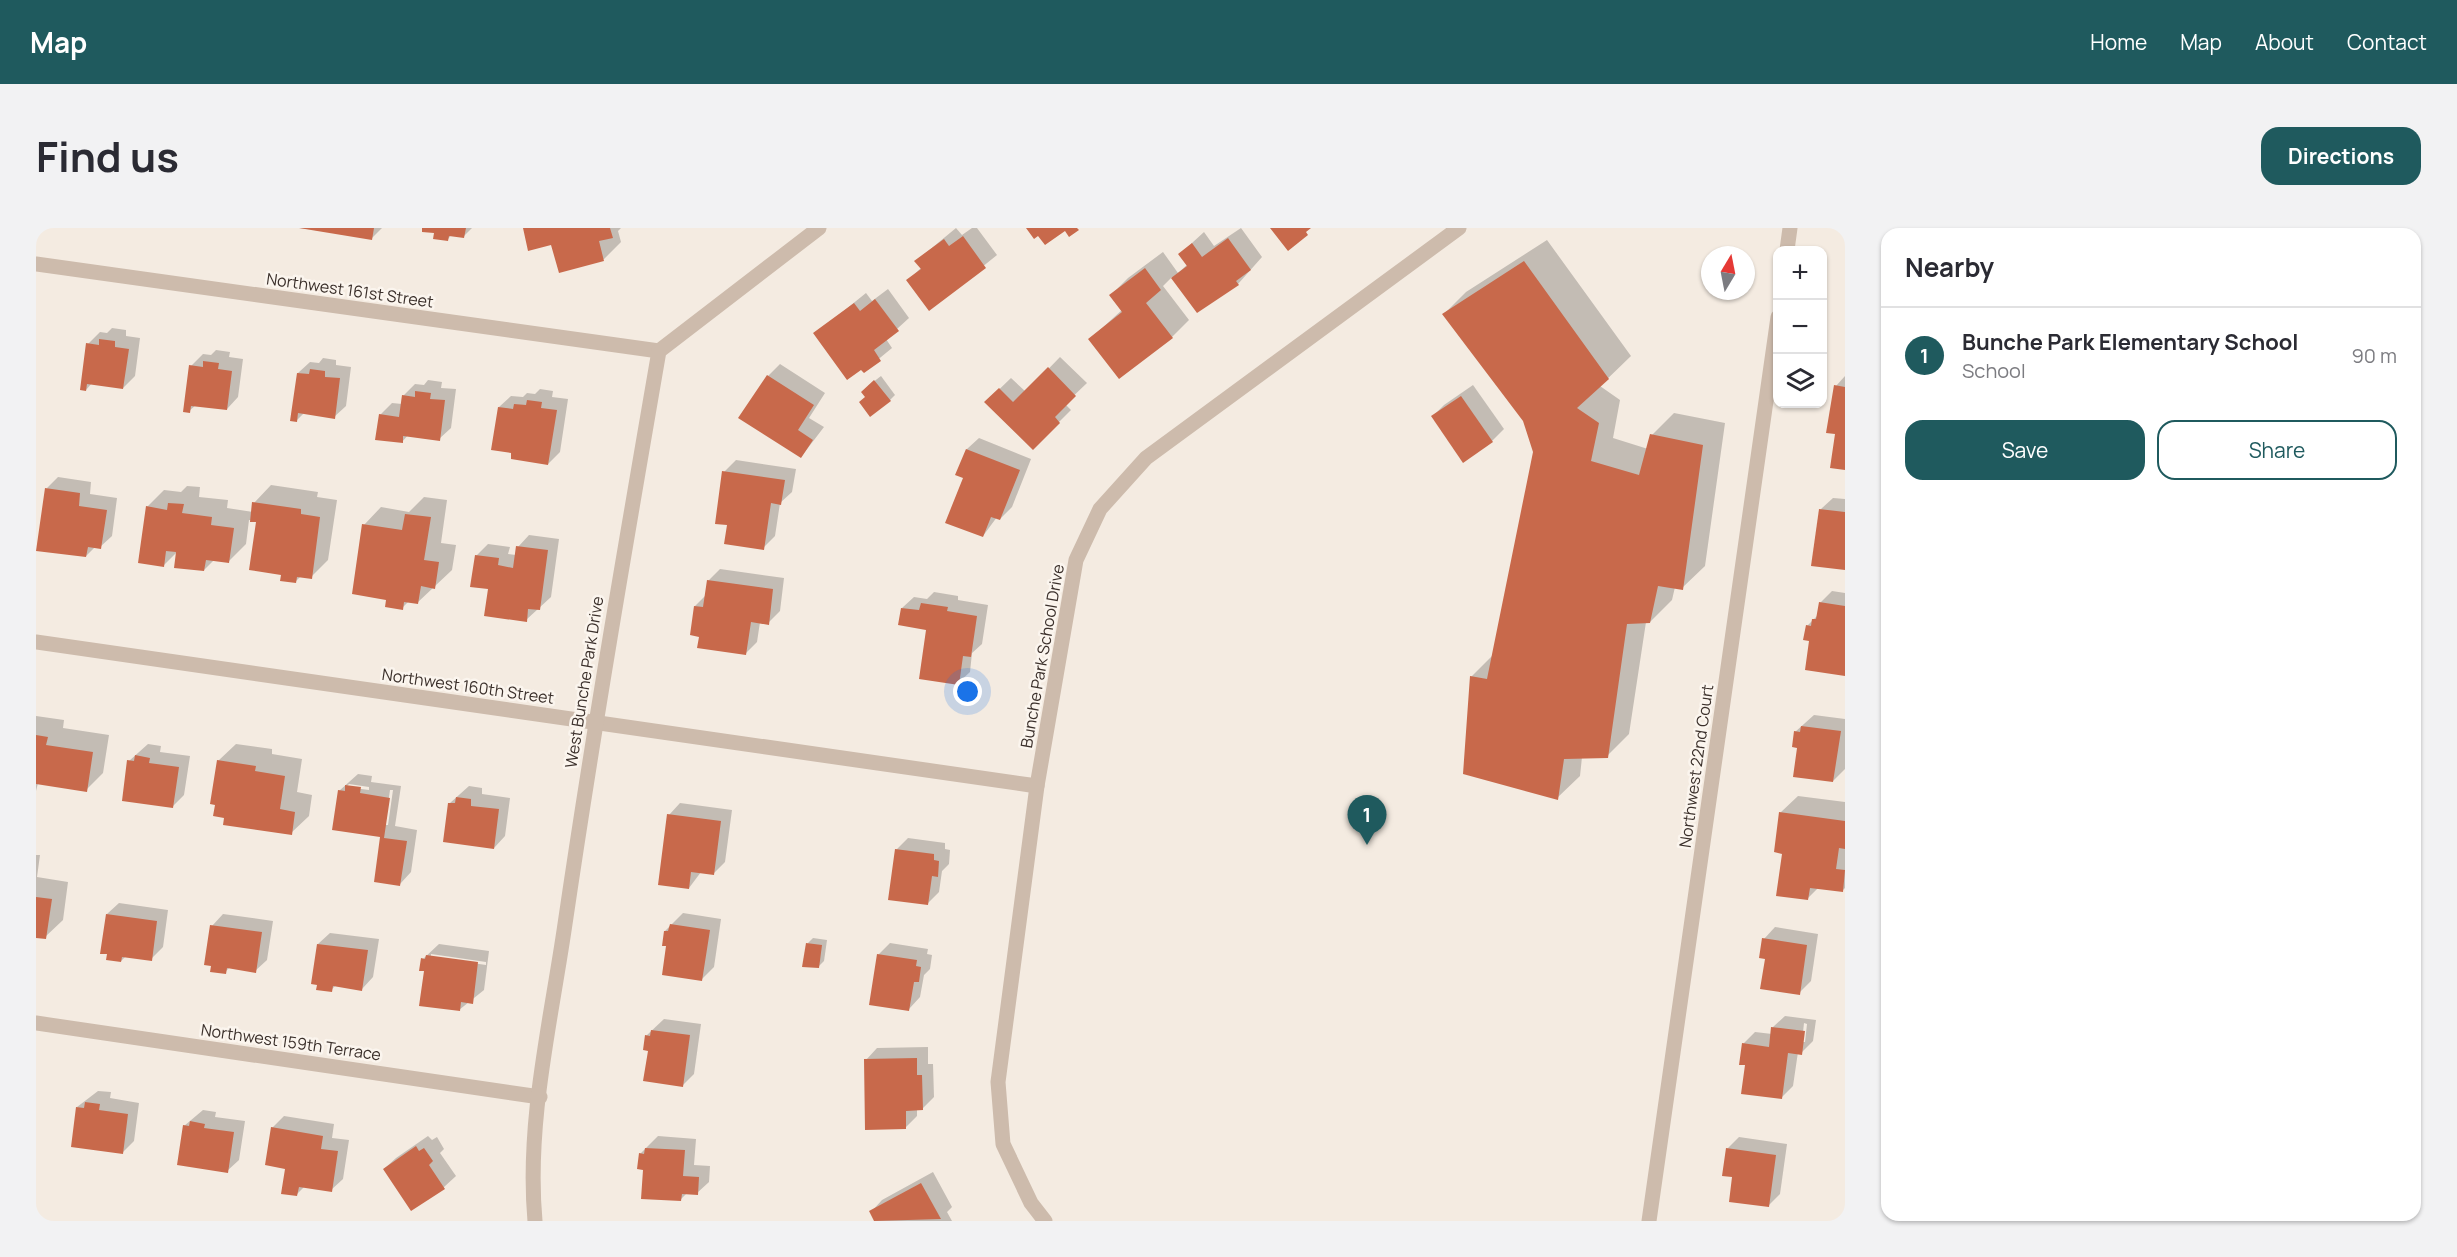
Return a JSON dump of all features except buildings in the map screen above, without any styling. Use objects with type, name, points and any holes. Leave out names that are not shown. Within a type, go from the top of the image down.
[{"type":"street","points":[[659,351],[819,228]]},
{"type":"street","name":"Bunche Park School Drive","points":[[1045,1221],[1031,1203],[1003,1144],[998,1082],[1037,786],[1076,560],[1100,508],[1146,458],[1459,228]]},
{"type":"street","points":[[1788,246],[1790,228]]},
{"type":"street","name":"Northwest 161st Street","points":[[36,264],[659,351]]},
{"type":"street","name":"West Bunche Park Drive","points":[[536,1221],[532,1179],[540,1097],[595,722],[659,351]]},
{"type":"street","name":"Northwest 22nd Court","points":[[1649,1221],[1773,352]]},
{"type":"street","name":"Northwest 160th Street","points":[[36,642],[1037,786]]},
{"type":"street","name":"Northwest 159th Terrace","points":[[36,1023],[540,1097]]},
{"type":"place","name":"Bunche Park Elementary School","points":[[1367,845]]}]
